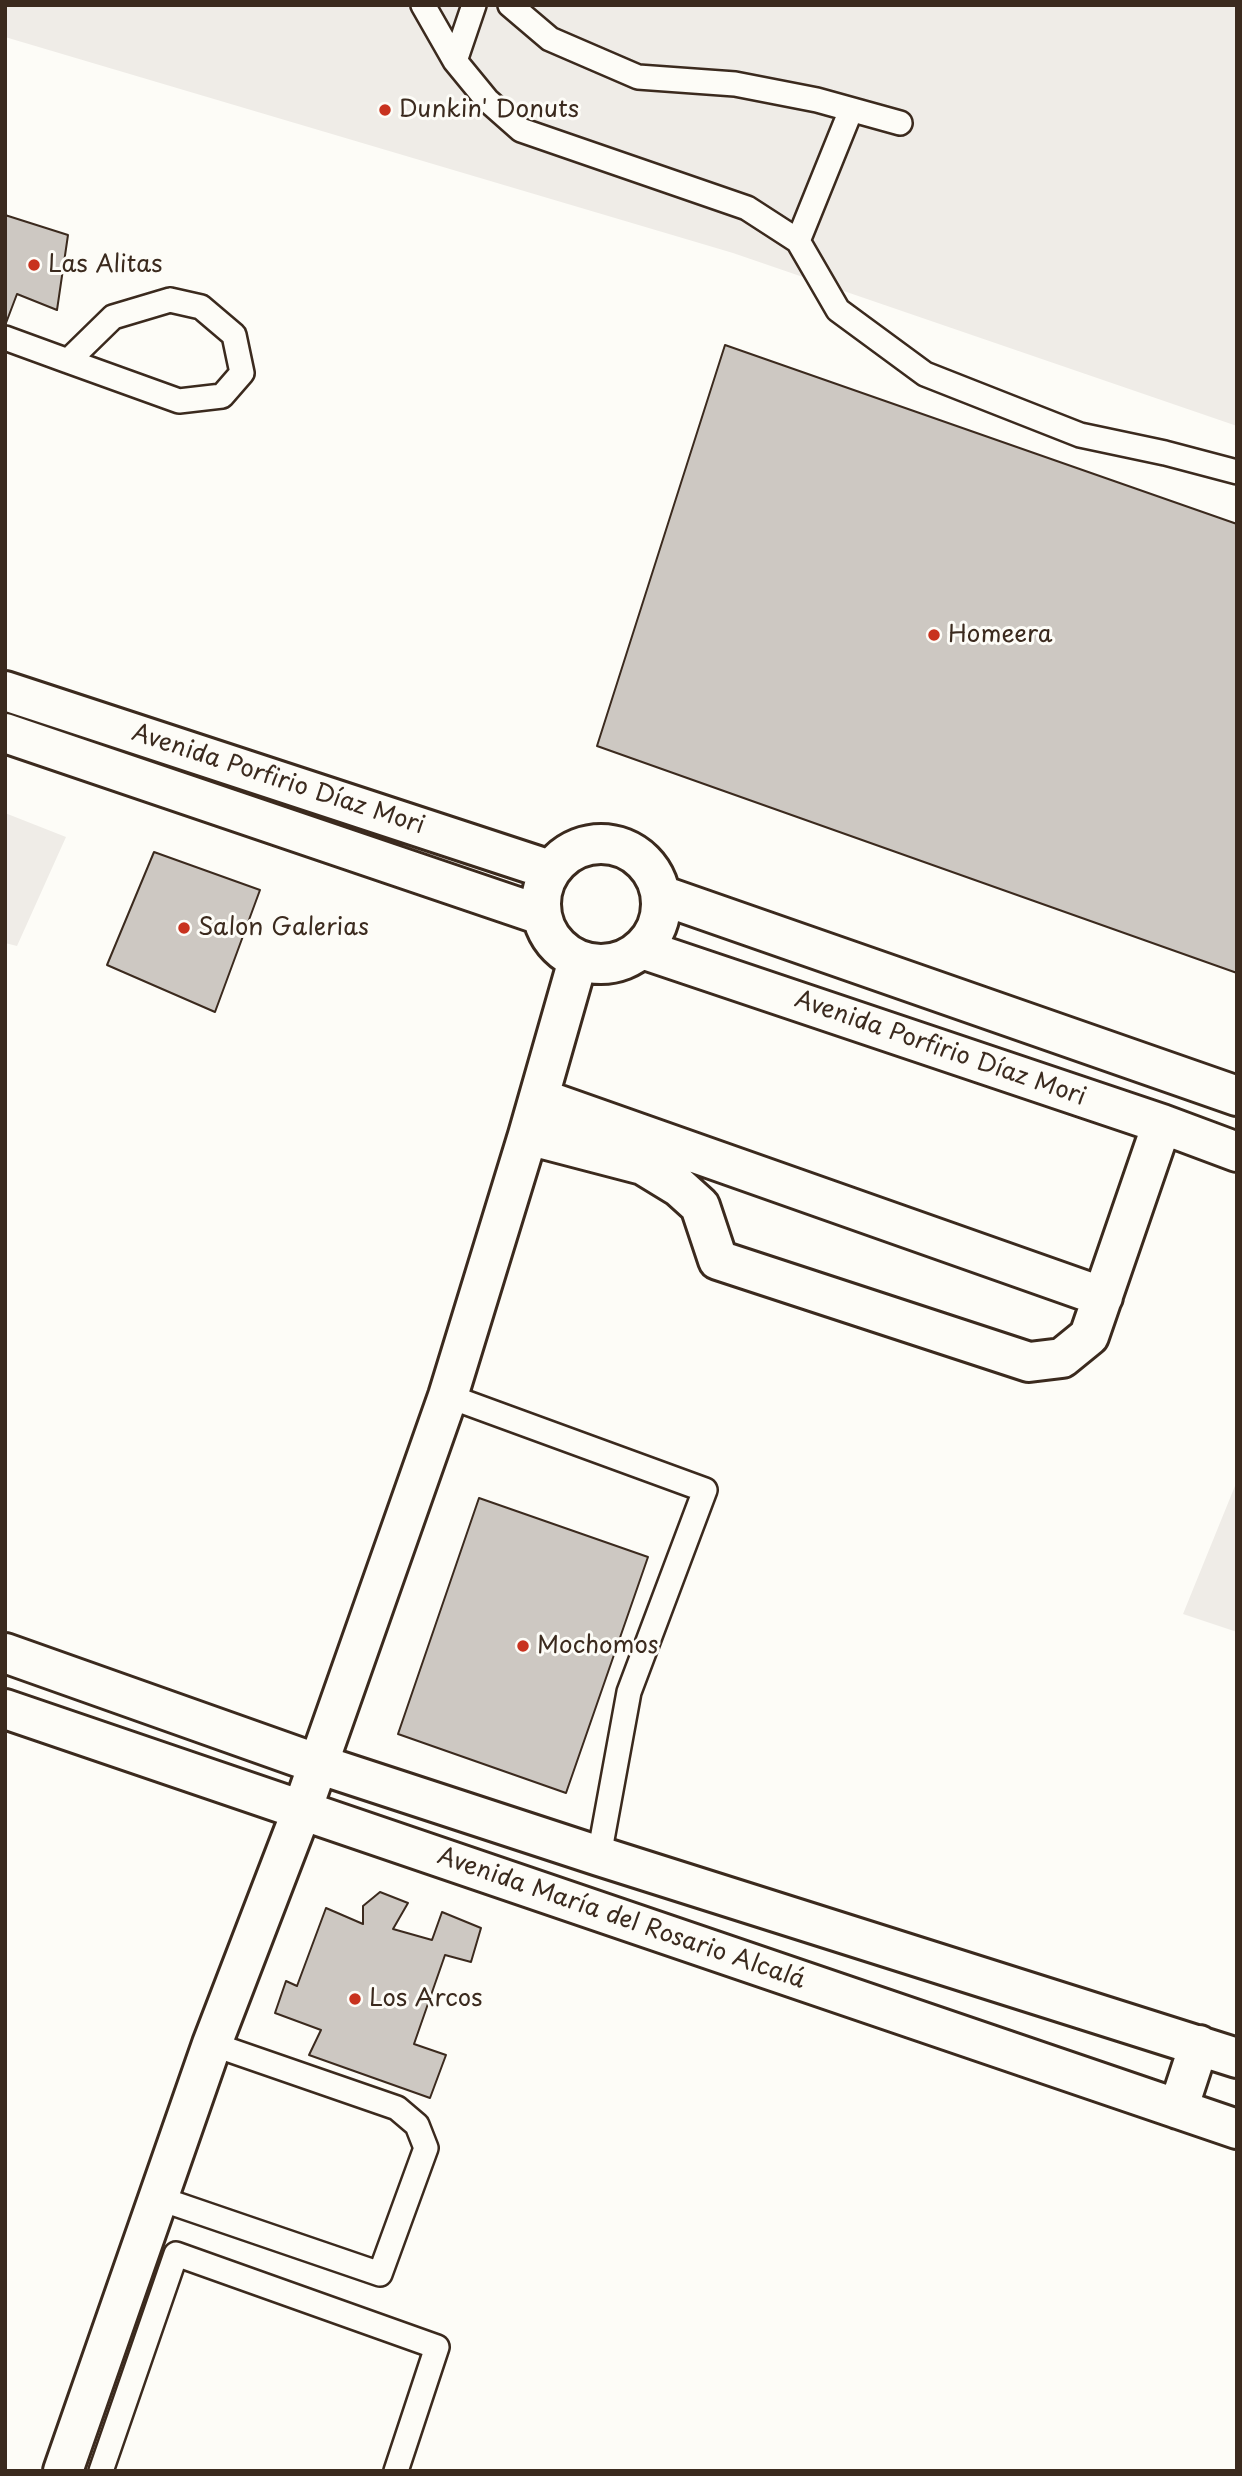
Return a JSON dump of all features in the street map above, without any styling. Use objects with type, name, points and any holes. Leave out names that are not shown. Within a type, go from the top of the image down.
[{"type":"street","name":"Avenida Porfirio Díaz Mori","points":[[5,691],[550,870]]},
{"type":"street","name":"Avenida Porfirio Díaz Mori","points":[[5,733],[541,915]]},
{"type":"street","points":[[596,844],[614,845],[631,852],[645,863],[656,877],[661,895],[661,914],[654,933],[642,949],[628,959],[612,964],[595,965],[565,953],[545,930],[541,915],[543,884],[550,870],[562,857],[578,848],[596,844]]},
{"type":"street","points":[[661,895],[1237,1096]]},
{"type":"street","name":"Avenida Porfirio Díaz Mori","points":[[642,949],[1162,1124],[1237,1152]]},
{"type":"street","points":[[63,2471],[212,2044],[302,1810],[448,1396],[578,960]]},
{"type":"street","points":[[539,1098],[1103,1297]]},
{"type":"street","points":[[528,1135],[643,1165],[680,1187],[700,1206],[718,1260],[1029,1362],[1062,1358],[1090,1336],[1162,1124]]},
{"type":"street","name":"Avenida María del Rosario Alcalá","points":[[5,1653],[318,1764],[1237,2058]]},
{"type":"street","name":"Avenida María del Rosario Alcalá","points":[[5,1709],[1237,2129]]},
{"type":"street","points":[[1178,2109],[1199,2045]]},
{"type":"lane","points":[[424,5],[455,61],[487,100],[521,130],[747,208],[798,242],[838,310],[925,374],[1080,435],[1237,472]]},
{"type":"lane","points":[[455,61],[474,5]]},
{"type":"lane","points":[[510,5],[550,39],[638,77],[735,85],[817,100],[900,123]]},
{"type":"lane","points":[[798,242],[851,110]]},
{"type":"lane","points":[[5,338],[68,361],[179,401],[222,396],[242,373],[234,335],[201,307],[170,300],[113,317],[68,361]]},
{"type":"lane","points":[[448,1396],[705,1490],[629,1692],[599,1856]]},
{"type":"lane","points":[[158,2198],[380,2274],[426,2148],[417,2125],[397,2108],[212,2044]]},
{"type":"lane","points":[[101,2471],[176,2254],[437,2347],[396,2471]]},
{"type":"shaded area","points":[[5,5],[1237,5],[1237,426],[733,253],[5,37]]},
{"type":"shaded area","points":[[5,813],[66,837],[17,946],[5,943]]},
{"type":"shaded area","points":[[1237,1481],[1237,1632],[1183,1614]]},
{"type":"building","name":"Las Alitas","points":[[5,215],[68,235],[57,310],[17,294],[6,323]]},
{"type":"building","name":"Homeera","points":[[725,345],[1237,524],[1237,973],[597,746]]},
{"type":"building","name":"Salon Galerias","points":[[154,852],[260,890],[215,1012],[107,965]]},
{"type":"building","name":"Mochomos","points":[[479,1498],[648,1557],[566,1793],[398,1734]]},
{"type":"building","name":"Los Arcos","points":[[380,1892],[408,1903],[393,1929],[432,1940],[442,1912],[481,1928],[471,1962],[445,1955],[414,2044],[446,2055],[430,2098],[309,2055],[321,2030],[275,2013],[286,1981],[297,1986],[326,1908],[363,1924],[363,1906]]},
{"type":"place","name":"Dunkin' Donuts","points":[[385,110]]},
{"type":"place","name":"Las Alitas","points":[[34,265]]},
{"type":"place","name":"Homeera","points":[[934,635]]},
{"type":"place","name":"Salon Galerias","points":[[184,928]]},
{"type":"place","name":"Mochomos","points":[[523,1646]]},
{"type":"place","name":"Los Arcos","points":[[355,1999]]}]
